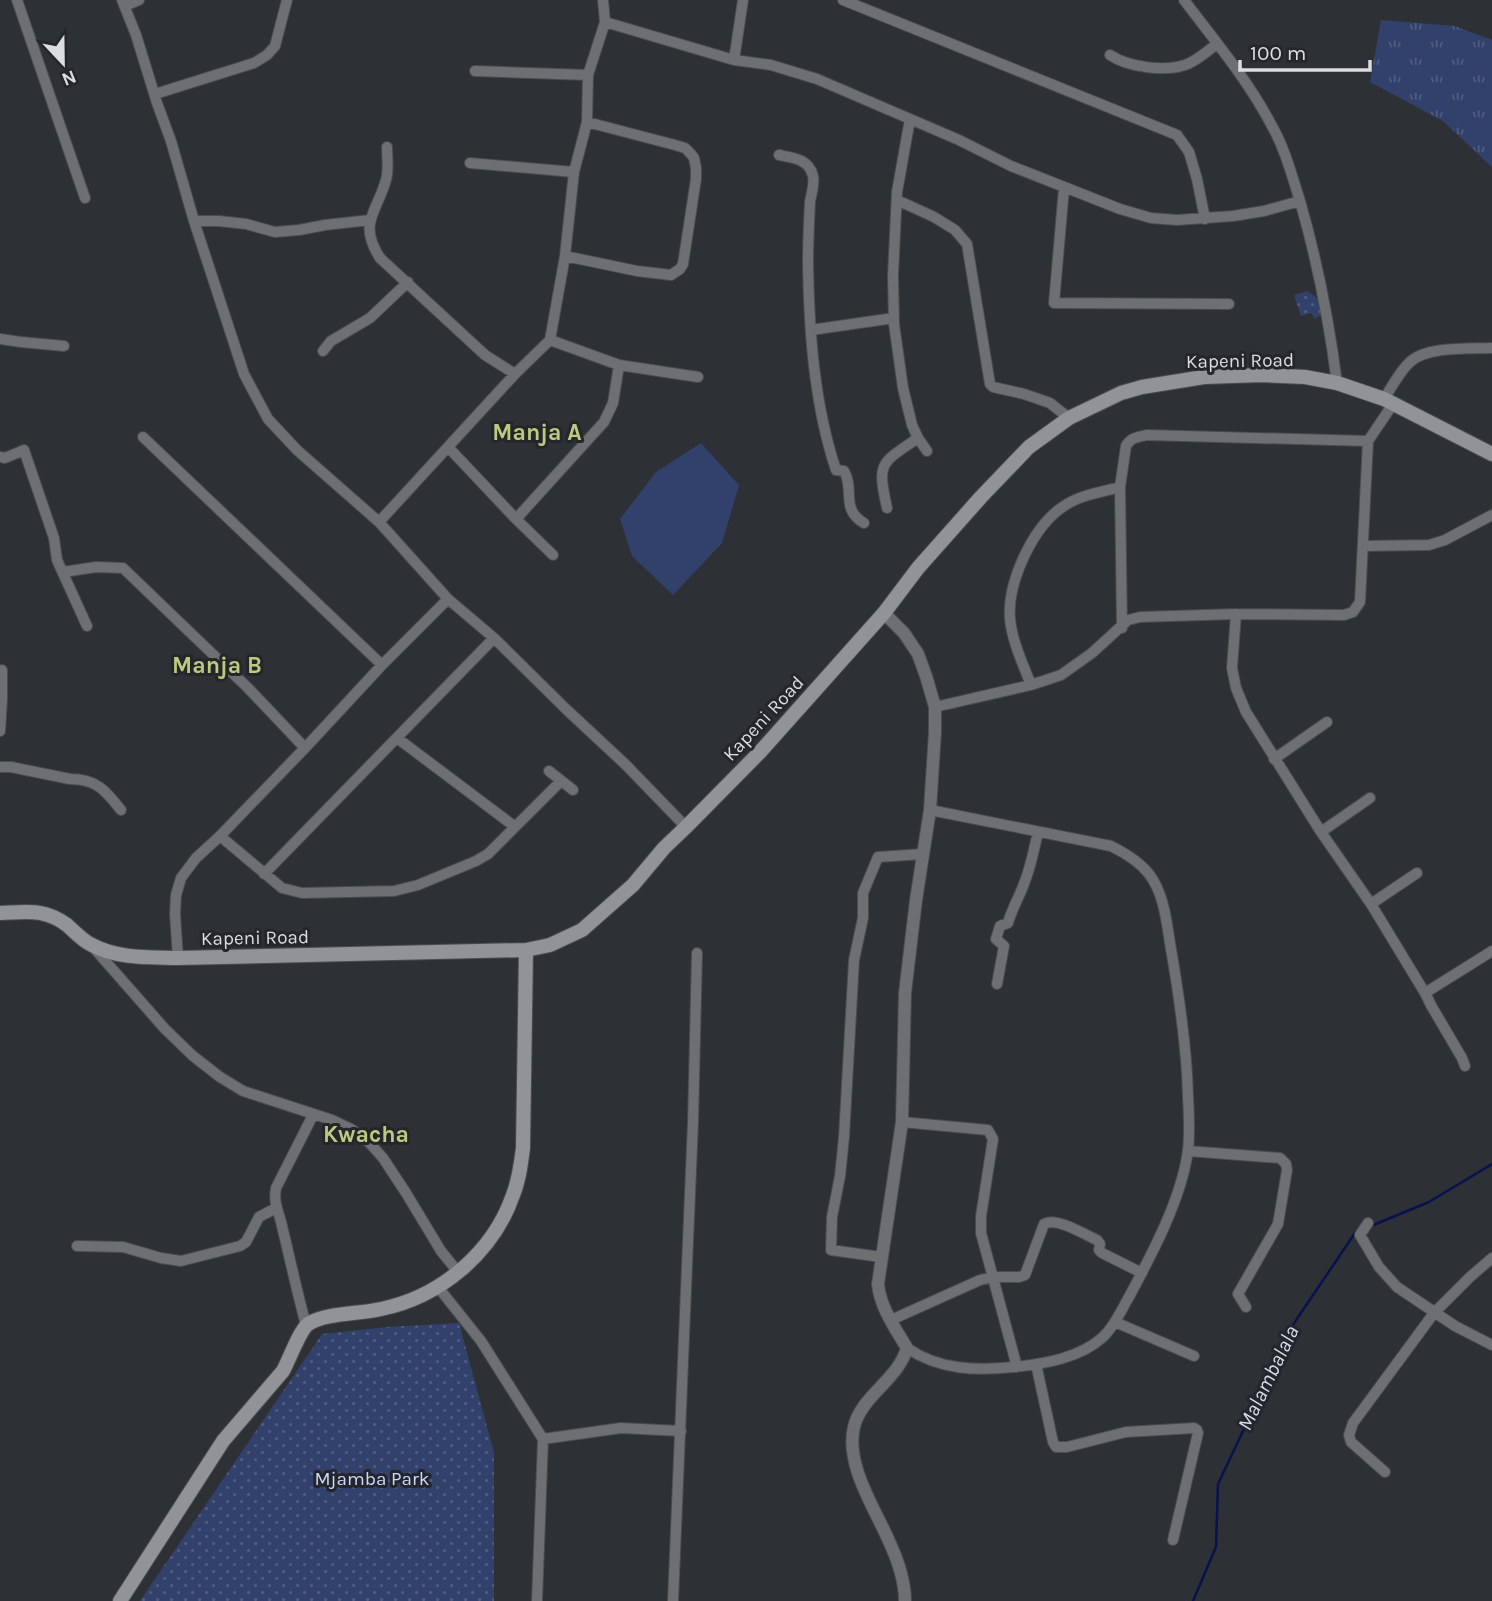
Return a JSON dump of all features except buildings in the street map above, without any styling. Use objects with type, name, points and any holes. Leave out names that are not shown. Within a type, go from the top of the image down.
[{"type":"main road","name":"Kapeni Road","points":[[0,913],[40,911],[59,919],[91,945],[113,953],[135,956],[178,958],[526,950],[550,944],[588,925],[633,885],[664,848],[760,752],[884,613],[918,568],[981,496],[1029,447],[1069,418],[1121,393],[1142,387],[1194,378],[1285,375],[1337,383],[1388,401],[1492,454]]},
{"type":"main road","points":[[120,1601],[223,1441],[282,1371],[306,1325],[334,1316],[384,1309],[438,1287],[472,1259],[496,1229],[513,1198],[523,1148],[526,950]]},
{"type":"street","points":[[17,0],[85,198]]},
{"type":"street","points":[[139,0],[123,3],[171,141],[244,374],[268,419],[297,450],[379,522],[448,599],[494,638],[686,827]]},
{"type":"street","points":[[155,94],[254,63],[267,55],[275,46],[287,0]]},
{"type":"street","points":[[379,522],[515,374],[550,341],[565,256],[574,172],[587,122],[588,75],[606,22],[603,0]]},
{"type":"street","points":[[734,60],[743,0]]},
{"type":"street","points":[[843,0],[1177,135],[1189,152],[1205,219]]},
{"type":"street","points":[[1184,0],[1246,81],[1274,128],[1292,172],[1311,238],[1337,383]]},
{"type":"street","points":[[606,22],[734,60],[771,65],[817,79],[959,140],[1010,166],[1120,209],[1151,218],[1205,219],[1264,211],[1300,201]]},
{"type":"street","points":[[1110,55],[1118,60],[1147,67],[1184,66],[1217,44]]},
{"type":"street","points":[[475,71],[588,75]]},
{"type":"street","points":[[910,119],[897,200],[894,318],[903,388],[912,425],[928,451]]},
{"type":"street","points":[[565,256],[671,275],[683,264],[696,179],[694,158],[685,148],[587,122]]},
{"type":"street","points":[[387,147],[387,177],[368,230],[380,258],[485,355],[515,374]]},
{"type":"street","points":[[779,155],[798,158],[808,165],[814,178],[808,261],[811,330],[818,396],[835,470],[844,471],[847,476],[849,508],[858,520],[864,523]]},
{"type":"street","points":[[470,163],[574,172]]},
{"type":"street","points":[[1064,188],[1054,303],[1229,304]]},
{"type":"street","points":[[897,200],[955,230],[967,244],[990,384],[1050,403],[1069,418]]},
{"type":"street","points":[[194,221],[219,220],[275,232],[370,220]]},
{"type":"street","points":[[323,351],[331,341],[370,318],[408,282]]},
{"type":"street","points":[[811,330],[894,318]]},
{"type":"street","points":[[0,339],[64,346]]},
{"type":"street","points":[[550,341],[619,365],[698,377]]},
{"type":"street","points":[[935,707],[1031,685],[1061,675],[1092,653],[1128,620],[1140,617],[1348,615],[1353,612],[1360,602],[1368,441],[1402,371],[1420,355],[1492,348]]},
{"type":"street","points":[[516,519],[604,422],[613,403],[619,365]]},
{"type":"street","points":[[1122,628],[1120,487],[1128,441],[1147,435],[1368,441]]},
{"type":"street","points":[[143,437],[382,665]]},
{"type":"street","points":[[887,508],[881,476],[884,464],[918,438]]},
{"type":"street","points":[[448,447],[553,555]]},
{"type":"street","points":[[0,457],[5,458],[24,450],[54,538],[57,560],[87,625]]},
{"type":"street","points":[[1031,685],[1010,621],[1010,605],[1019,566],[1043,527],[1064,506],[1077,499],[1120,487]]},
{"type":"street","points":[[1363,546],[1429,545],[1445,540],[1492,515]]},
{"type":"street","points":[[63,572],[96,567],[123,568],[248,688],[305,748]]},
{"type":"street","points":[[178,958],[176,895],[181,878],[196,858],[448,599]]},
{"type":"street","points":[[884,613],[913,645],[935,707],[930,810],[905,993],[902,1122],[878,1292],[907,1348],[931,1361],[989,1370],[1035,1364],[1066,1357],[1092,1345],[1108,1332],[1142,1273],[1182,1180],[1188,1151],[1188,1079],[1179,995],[1165,914],[1157,888],[1149,874],[1127,853],[1111,846],[930,810]]},
{"type":"street","points":[[1236,614],[1232,668],[1236,688],[1246,712],[1321,832],[1371,904],[1425,992],[1465,1066]]},
{"type":"street","points":[[264,874],[494,638]]},
{"type":"street","points":[[0,731],[2,670]]},
{"type":"street","points":[[1274,759],[1326,722]]},
{"type":"street","points":[[397,738],[514,826]]},
{"type":"street","points":[[0,767],[79,779],[98,785],[121,810]]},
{"type":"street","points":[[549,771],[573,790]]},
{"type":"street","points":[[220,836],[282,888],[302,893],[394,891],[418,885],[488,854],[561,780]]},
{"type":"street","points":[[1321,832],[1370,798]]},
{"type":"street","points":[[997,984],[1004,946],[996,939],[1000,926],[1008,923],[1018,901],[1038,832]]},
{"type":"street","points":[[881,1257],[831,1250],[832,1217],[844,1138],[854,960],[863,919],[863,893],[878,857],[923,854]]},
{"type":"street","points":[[1371,904],[1417,873]]},
{"type":"street","points":[[91,945],[165,1029],[220,1077],[243,1091],[332,1120],[366,1139],[394,1173],[441,1251],[458,1272]]},
{"type":"street","points":[[1425,992],[1492,951]]},
{"type":"street","points":[[673,1601],[693,1122],[697,953]]},
{"type":"street","points":[[306,1325],[274,1196],[313,1115]]},
{"type":"street","points":[[902,1122],[989,1129],[992,1134],[981,1233],[1017,1367]]},
{"type":"street","points":[[1188,1151],[1280,1158],[1286,1164],[1278,1224],[1238,1294],[1246,1307]]},
{"type":"street","points":[[77,1246],[123,1247],[181,1261],[240,1246],[246,1242],[259,1216],[276,1208]]},
{"type":"street","points":[[891,1320],[980,1280],[1025,1275],[1044,1224],[1050,1221],[1097,1240],[1102,1253],[1142,1273]]},
{"type":"street","points":[[1368,1223],[1360,1235],[1379,1267],[1397,1287],[1455,1326],[1492,1345]]},
{"type":"street","points":[[1385,1472],[1352,1442],[1349,1436],[1353,1423],[1434,1313],[1492,1258]]},
{"type":"street","points":[[438,1287],[481,1341],[543,1439],[537,1601]]},
{"type":"street","points":[[1115,1322],[1194,1356]]},
{"type":"street","points":[[905,1601],[903,1581],[890,1541],[857,1468],[853,1429],[862,1410],[904,1360],[907,1348]]},
{"type":"street","points":[[1035,1364],[1056,1447],[1068,1447],[1126,1432],[1194,1427],[1197,1430],[1173,1540]]},
{"type":"street","points":[[543,1439],[621,1428],[681,1431]]},
{"type":"green space","points":[[1381,20],[1455,26],[1492,40],[1492,167],[1443,121],[1370,82]]},
{"type":"green space","points":[[1307,291],[1316,297],[1324,312],[1315,319],[1311,313],[1301,316],[1294,295]]},
{"type":"green space","points":[[701,443],[739,485],[722,543],[673,595],[632,556],[620,519],[656,472]]},
{"type":"green space","name":"Mjamba Park","points":[[459,1323],[494,1453],[494,1601],[140,1601],[322,1334]]},
{"type":"waterway","name":"Malambalala","points":[[1371,1226],[1429,1202],[1492,1164]]},
{"type":"waterway","name":"Malambalala","points":[[1193,1601],[1216,1547],[1218,1484],[1284,1338],[1358,1231]]},
{"type":"district","name":"Manja A","points":[[537,432]]},
{"type":"district","name":"Manja B","points":[[217,665]]},
{"type":"district","name":"Kwacha","points":[[366,1134]]}]
